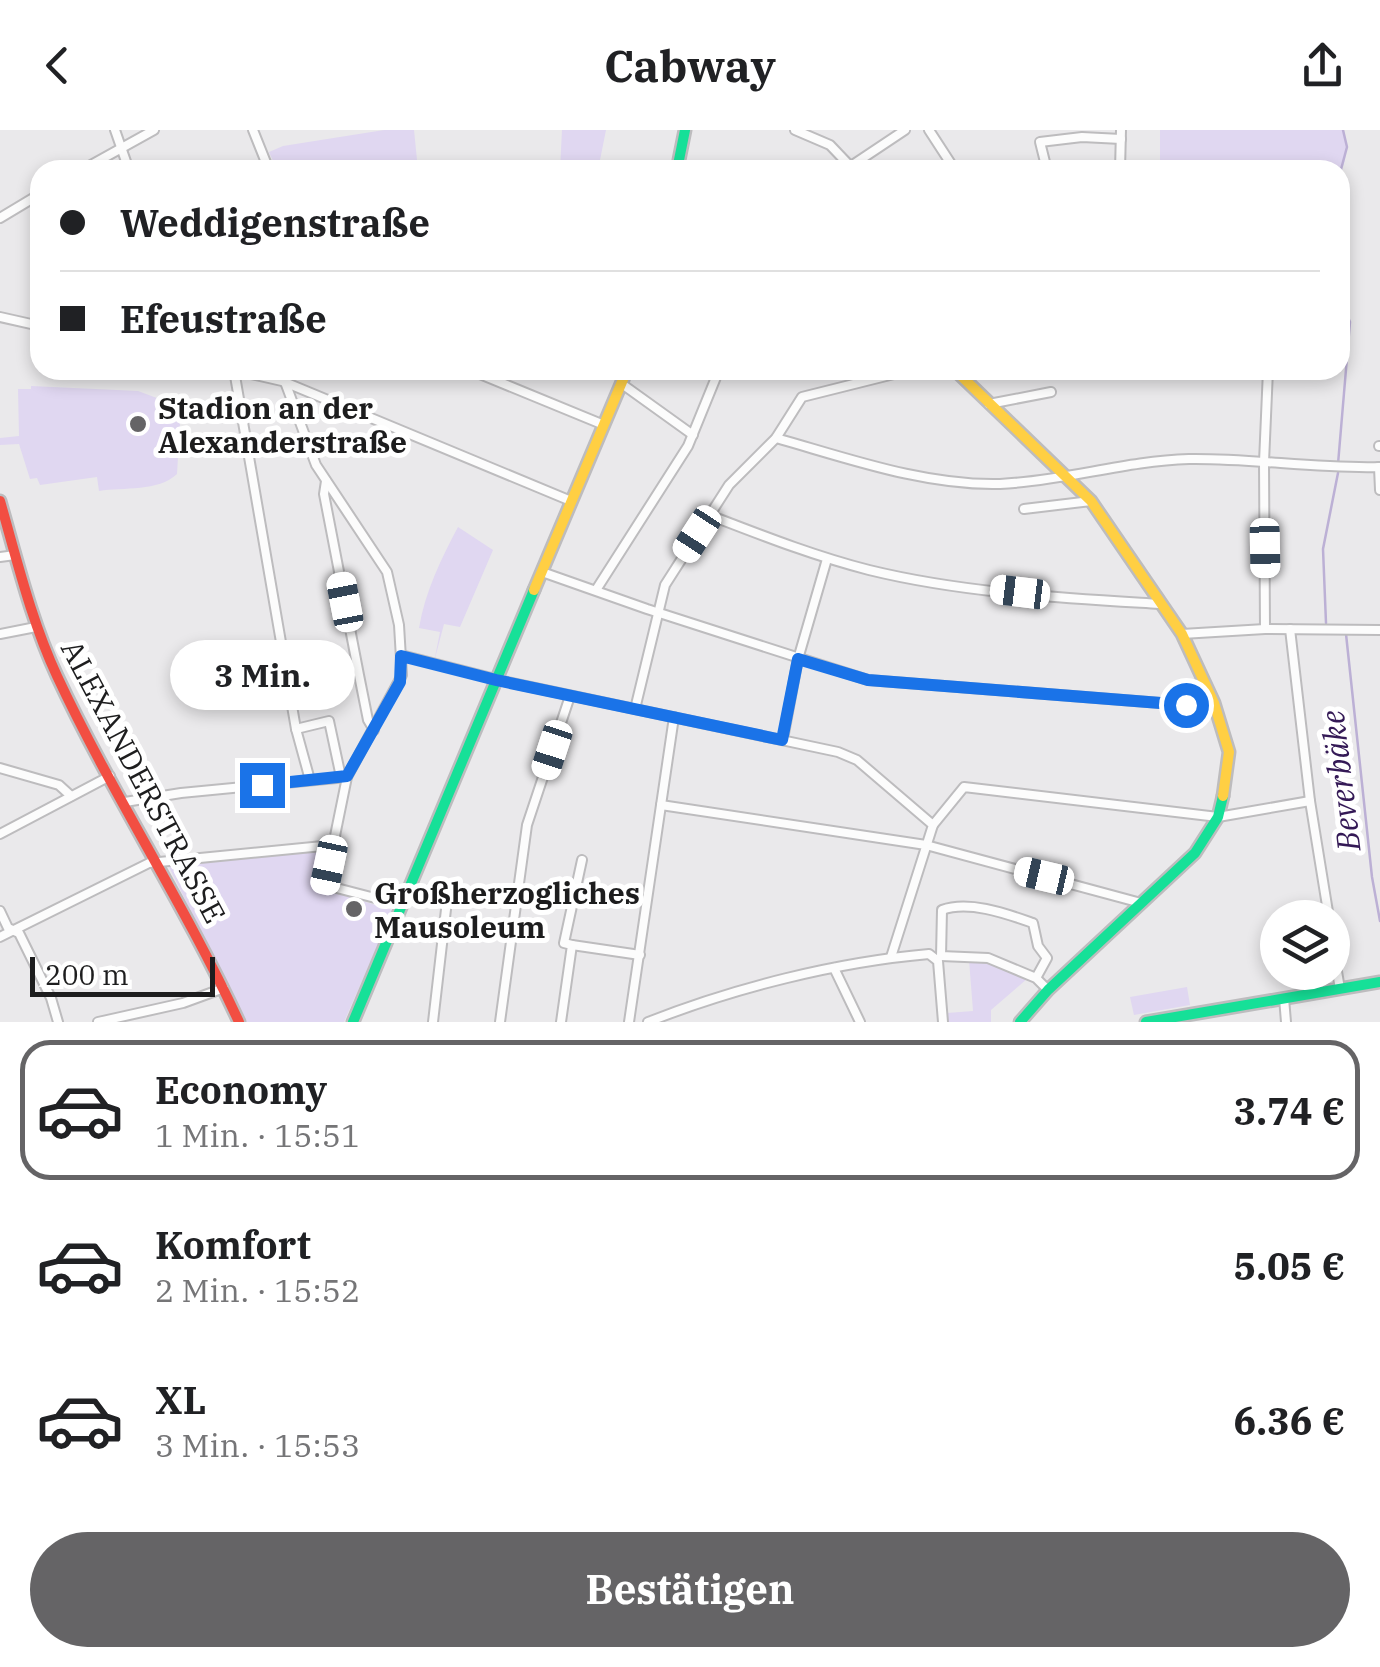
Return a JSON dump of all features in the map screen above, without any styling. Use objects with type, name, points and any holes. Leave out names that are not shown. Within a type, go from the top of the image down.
[{"type":"street","points":[[115,130],[127,160]]},
{"type":"street","points":[[99,160],[154,130]]},
{"type":"street","points":[[253,130],[265,160]]},
{"type":"street","points":[[678,160],[686,130]]},
{"type":"street","points":[[795,130],[830,145],[842,160]]},
{"type":"street","points":[[860,160],[905,130]]},
{"type":"street","points":[[929,130],[948,160]]},
{"type":"street","points":[[1044,160],[1040,142],[1121,134],[1120,160]]},
{"type":"street","points":[[0,218],[30,200]]},
{"type":"street","points":[[0,316],[30,324]]},
{"type":"street","points":[[235,380],[296,729],[310,780]]},
{"type":"street","points":[[276,380],[571,501]]},
{"type":"street","points":[[494,380],[604,425]]},
{"type":"street","points":[[353,1022],[623,380]]},
{"type":"street","points":[[596,590],[693,435],[715,380]]},
{"type":"street","points":[[636,709],[665,585],[737,475],[776,438],[797,401],[808,394],[882,380]]},
{"type":"street","points":[[965,380],[1091,501],[1182,634],[1214,703],[1229,752],[1218,817],[1196,853],[1048,990],[1020,1022]]},
{"type":"street","points":[[1266,629],[1264,462],[1268,380]]},
{"type":"street","points":[[284,382],[316,464],[387,572],[393,590],[400,682],[344,777]]},
{"type":"street","points":[[622,384],[693,435]]},
{"type":"street","points":[[989,404],[1052,392]]},
{"type":"street","points":[[776,438],[954,482],[1003,484],[1144,462],[1264,462],[1379,467],[1380,490]]},
{"type":"street","points":[[326,482],[324,494],[334,548],[368,720],[374,730]]},
{"type":"street","name":"ALEXANDERSTRASSE","points":[[0,501],[36,626],[56,674],[239,1022]]},
{"type":"street","points":[[1024,508],[1091,501]]},
{"type":"street","points":[[708,515],[827,559],[937,582],[1062,598],[1159,604]]},
{"type":"street","points":[[0,557],[15,555]]},
{"type":"street","points":[[782,740],[798,659],[827,559]]},
{"type":"street","points":[[542,572],[868,680],[1186,705],[1214,703]]},
{"type":"street","points":[[0,634],[36,626]]},
{"type":"street","points":[[1182,634],[1266,629],[1380,630]]},
{"type":"street","points":[[1290,630],[1325,900]]},
{"type":"street","points":[[401,656],[850,756],[933,825]]},
{"type":"street","points":[[500,1022],[527,825],[570,696]]},
{"type":"street","points":[[630,1022],[674,717]]},
{"type":"street","points":[[296,729],[329,721],[344,777],[325,885],[402,906]]},
{"type":"street","points":[[0,768],[59,785],[71,796]]},
{"type":"street","points":[[0,834],[110,776]]},
{"type":"street","points":[[126,802],[181,792],[344,777]]},
{"type":"street","points":[[890,957],[933,825],[964,787],[1218,817],[1310,801]]},
{"type":"street","points":[[662,805],[926,845],[1142,904]]},
{"type":"street","points":[[0,938],[158,862],[334,845]]},
{"type":"street","points":[[582,860],[564,943],[640,955]]},
{"type":"street","points":[[409,889],[448,892],[433,1022]]},
{"type":"street","points":[[943,1022],[939,957],[942,910],[980,908],[1033,923],[1038,946],[1047,958],[1036,978]]},
{"type":"street","points":[[0,911],[51,998],[58,1022]]},
{"type":"street","points":[[561,1022],[572,945]]},
{"type":"street","points":[[648,1022],[834,968],[890,957],[928,954],[995,960],[1036,978],[1048,990]]},
{"type":"street","points":[[834,968],[860,1022]]},
{"type":"street","points":[[1350,988],[1380,982]]},
{"type":"street","points":[[101,1022],[183,1003],[224,988]]},
{"type":"street","points":[[1146,1022],[1196,1018],[1340,990]]},
{"type":"street","points":[[1284,998],[1286,1022]]},
{"type":"street","points":[[679,1010],[687,1022]]},
{"type":"shaded area","points":[[384,130],[414,130],[417,160],[273,160],[269,152],[283,146]]},
{"type":"shaded area","points":[[562,130],[606,130],[600,160],[560,160]]},
{"type":"shaded area","points":[[1160,130],[1343,130],[1346,147],[1345,160],[1160,160]]},
{"type":"shaded area","points":[[31,386],[138,391],[181,407],[177,474],[151,486],[99,491],[97,477],[40,485],[37,478],[30,479],[19,444],[0,445],[0,438],[19,436],[18,389]]},
{"type":"shaded area","points":[[458,527],[493,550],[460,627],[444,624],[434,662],[440,632],[419,628],[434,576]]},
{"type":"shaded area","points":[[328,850],[321,889],[393,910],[344,1022],[246,1022],[167,863]]},
{"type":"shaded area","points":[[969,960],[992,963],[1028,978],[991,1010],[991,1022],[948,1022],[947,1013],[973,1011]]},
{"type":"shaded area","points":[[1187,987],[1190,1005],[1134,1015],[1130,997]]},
{"type":"waterway","name":"Beverbäke","points":[[1343,130],[1347,147],[1344,160]]},
{"type":"waterway","name":"Beverbäke","points":[[1338,464],[1345,380]]},
{"type":"waterway","name":"Beverbäke","points":[[1326,623],[1323,549],[1338,473]]},
{"type":"waterway","name":"Beverbäke","points":[[1346,634],[1380,921]]},
{"type":"traffic: fast","points":[[679,160],[685,130]]},
{"type":"traffic: fast","points":[[353,1022],[534,590]]},
{"type":"traffic: fast","points":[[1020,1022],[1048,990],[1195,853],[1218,817],[1223,796]]},
{"type":"traffic: fast","points":[[1146,1022],[1380,982]]},
{"type":"traffic: slow","points":[[534,590],[623,380]]},
{"type":"traffic: slow","points":[[965,380],[1091,501],[1182,634],[1214,703],[1229,752],[1223,796]]},
{"type":"traffic: jam","points":[[0,501],[32,612],[57,676],[239,1022]]},
{"type":"place","name":"Stadion an der Alexanderstraße","points":[[138,424]]},
{"type":"place","name":"Großherzogliches Mausoleum","points":[[354,909]]},
{"type":"route","points":[[262,785],[347,776],[400,682],[401,656],[782,740],[798,659],[868,680],[1186,705]]}]
